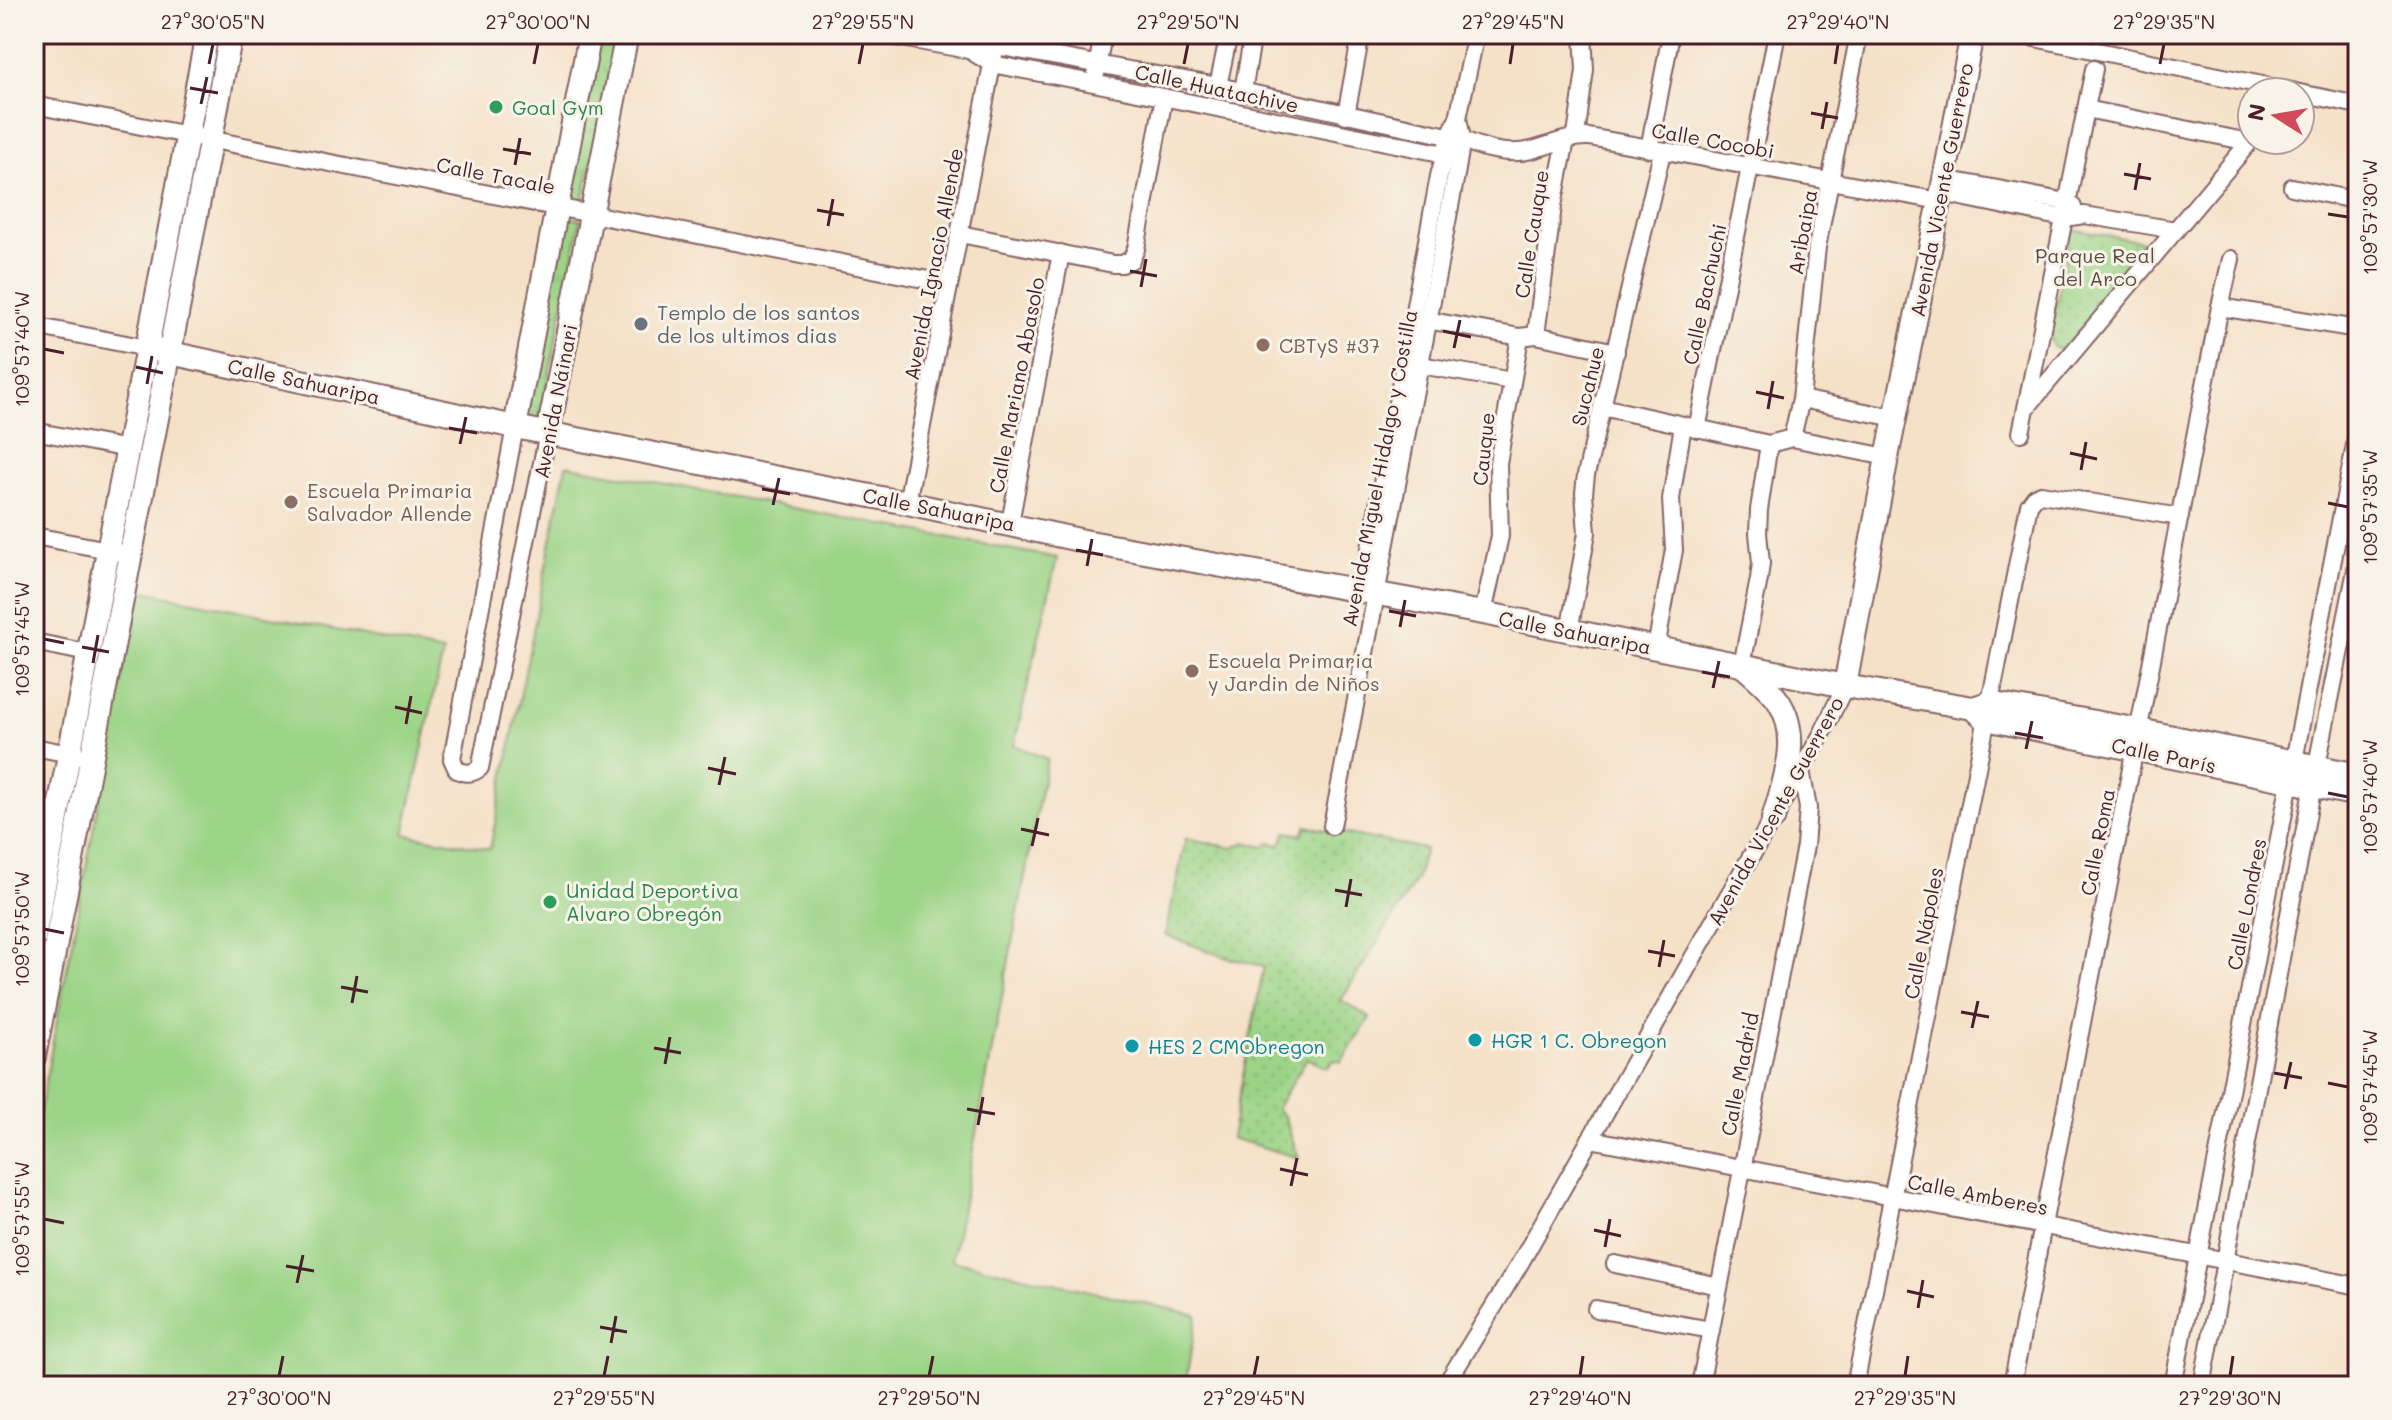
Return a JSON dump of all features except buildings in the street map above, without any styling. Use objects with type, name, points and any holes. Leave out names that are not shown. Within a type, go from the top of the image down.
[{"type":"main road","points":[[34,938],[42,859],[69,754],[88,653],[120,552],[170,353],[199,137],[207,34]]},
{"type":"main road","points":[[34,1057],[43,961],[92,758],[120,552],[128,449],[147,348],[199,137],[231,34]]},
{"type":"main road","name":"Avenida Náinari","points":[[515,427],[590,34]]},
{"type":"main road","name":"Avenida Náinari","points":[[548,433],[627,34]]},
{"type":"main road","name":"Avenida Vicente Guerrero","points":[[1845,686],[1887,457],[1972,34]]},
{"type":"main road","name":"Calle Sahuaripa","points":[[147,348],[515,427],[1010,523],[1084,541],[1483,613],[1845,686]]},
{"type":"main road","points":[[1742,665],[1778,701],[1788,722],[1790,752],[1773,819]]},
{"type":"main road","name":"Calle París","points":[[1845,686],[1983,710],[2304,774],[2358,795]]},
{"type":"main road","name":"Calle París","points":[[2304,774],[2358,775]]},
{"type":"street","name":"Calle Huatachive","points":[[879,34],[969,50],[992,64],[1452,155]]},
{"type":"street","points":[[1095,83],[1103,34]]},
{"type":"street","points":[[1218,86],[1229,34]]},
{"type":"street","points":[[1243,91],[1253,34]]},
{"type":"street","points":[[1346,115],[1361,34]]},
{"type":"street","name":"Avenida Miguel Hidalgo y Costilla","points":[[1332,826],[1369,593],[1476,34]]},
{"type":"street","name":"Calle Cauque","points":[[1528,336],[1553,206],[1585,70],[1583,34]]},
{"type":"street","name":"Sucahue","points":[[1569,631],[1587,533],[1586,475],[1616,352],[1655,150],[1671,34]]},
{"type":"street","name":"Calle Bachuchi","points":[[1656,648],[1674,550],[1671,499],[1750,166],[1777,34]]},
{"type":"street","name":"Aribaipa","points":[[1792,438],[1801,399],[1817,247],[1859,34]]},
{"type":"street","points":[[2015,34],[2236,79]]},
{"type":"street","name":"Calle Huatachive","points":[[969,50],[997,40],[1455,138]]},
{"type":"street","name":"Avenida Ignacio Allende","points":[[907,503],[997,40]]},
{"type":"street","points":[[2021,433],[2094,69]]},
{"type":"street","points":[[2316,96],[2358,105]]},
{"type":"street","points":[[960,234],[1113,264],[1131,260],[1136,249],[1164,97]]},
{"type":"street","name":"Calle Tacale","points":[[34,105],[949,284]]},
{"type":"street","points":[[2086,109],[2236,137]]},
{"type":"street","name":"Calle Cocobi","points":[[1455,138],[1479,148],[1520,152],[1571,138],[1831,182],[1942,191],[2176,230]]},
{"type":"street","name":"Calle Cocobi","points":[[1452,155],[1479,148]]},
{"type":"street","points":[[2026,408],[2237,156]]},
{"type":"street","points":[[2292,187],[2358,201]]},
{"type":"street","name":"Calle Mariano Abasolo","points":[[1010,523],[1061,253]]},
{"type":"street","name":"Calle Roma","points":[[2012,1386],[2231,259]]},
{"type":"street","points":[[2220,307],[2358,329]]},
{"type":"street","points":[[1420,318],[1616,352]]},
{"type":"street","name":"Calle Sahuaripa","points":[[34,326],[147,348]]},
{"type":"street","name":"Cauque","points":[[1483,613],[1500,536],[1498,463],[1512,381],[1528,336]]},
{"type":"street","points":[[1411,363],[1512,381]]},
{"type":"street","points":[[1801,399],[1895,418]]},
{"type":"street","points":[[1602,407],[1769,444],[1792,438],[1887,457]]},
{"type":"street","name":"Avenida Náinari","points":[[515,427],[452,759],[457,770],[470,774],[480,768],[548,433]]},
{"type":"street","name":"Calle Londres","points":[[2202,1386],[2226,1260],[2304,774],[2335,547],[2358,430]]},
{"type":"street","points":[[34,431],[128,449]]},
{"type":"street","points":[[1742,665],[1761,563],[1758,522],[1769,444]]},
{"type":"street","name":"Calle Nápoles","points":[[1855,1386],[1983,710],[2027,512],[2032,500],[2041,494],[2180,517]]},
{"type":"street","points":[[34,536],[120,552]]},
{"type":"street","points":[[2335,547],[2358,551]]},
{"type":"street","name":"Calle Londres","points":[[2173,1386],[2198,1255],[2304,774],[2358,560]]},
{"type":"street","points":[[34,642],[88,653]]},
{"type":"street","name":"Avenida Vicente Guerrero","points":[[1445,1386],[1519,1265],[1835,711],[1845,686]]},
{"type":"street","points":[[34,747],[92,758]]},
{"type":"street","name":"Calle Madrid","points":[[1700,1386],[1805,846],[1808,808],[1801,770]]},
{"type":"street","name":"Calle Amberes","points":[[1590,1139],[2358,1286]]},
{"type":"street","points":[[1615,1264],[1719,1286]]},
{"type":"street","points":[[1596,1309],[1711,1330]]},
{"type":"green space","points":[[597,34],[622,34],[582,205],[575,203],[569,193]]},
{"type":"green space","points":[[570,217],[581,220],[538,428],[525,416],[560,226]]},
{"type":"green space","name":"Parque Real del Arco","points":[[2071,229],[2155,244],[2064,348],[2057,349],[2053,347],[2050,337]]},
{"type":"green space","name":"Unidad Deportiva Alvaro Obregón","points":[[566,465],[1057,558],[1014,745],[1047,759],[952,1260],[1197,1315],[1185,1386],[34,1386],[34,1141],[139,590],[443,652],[404,834],[490,849]]},
{"type":"green space","points":[[1306,826],[1425,849],[1416,880],[1341,1000],[1370,1018],[1341,1062],[1334,1060],[1327,1068],[1307,1058],[1276,1109],[1284,1116],[1299,1158],[1231,1138],[1264,966],[1228,958],[1165,935],[1186,838],[1233,848],[1245,842],[1263,847],[1270,842],[1280,846],[1286,832],[1302,835]]},
{"type":"place","name":"Goal Gym","points":[[496,107]]},
{"type":"place","name":"Templo de los santos de los ultimos dias","points":[[641,324]]},
{"type":"place","name":"CBTyS #37","points":[[1263,345]]},
{"type":"place","name":"Escuela Primaria Salvador Allende","points":[[291,502]]},
{"type":"place","name":"Escuela Primaria y Jardin de Niños","points":[[1192,671]]},
{"type":"place","name":"Unidad Deportiva Alvaro Obregón","points":[[550,902]]},
{"type":"place","name":"HGR 1 C. Obregon","points":[[1475,1040]]},
{"type":"place","name":"HES 2 CMObregon","points":[[1132,1046]]}]
